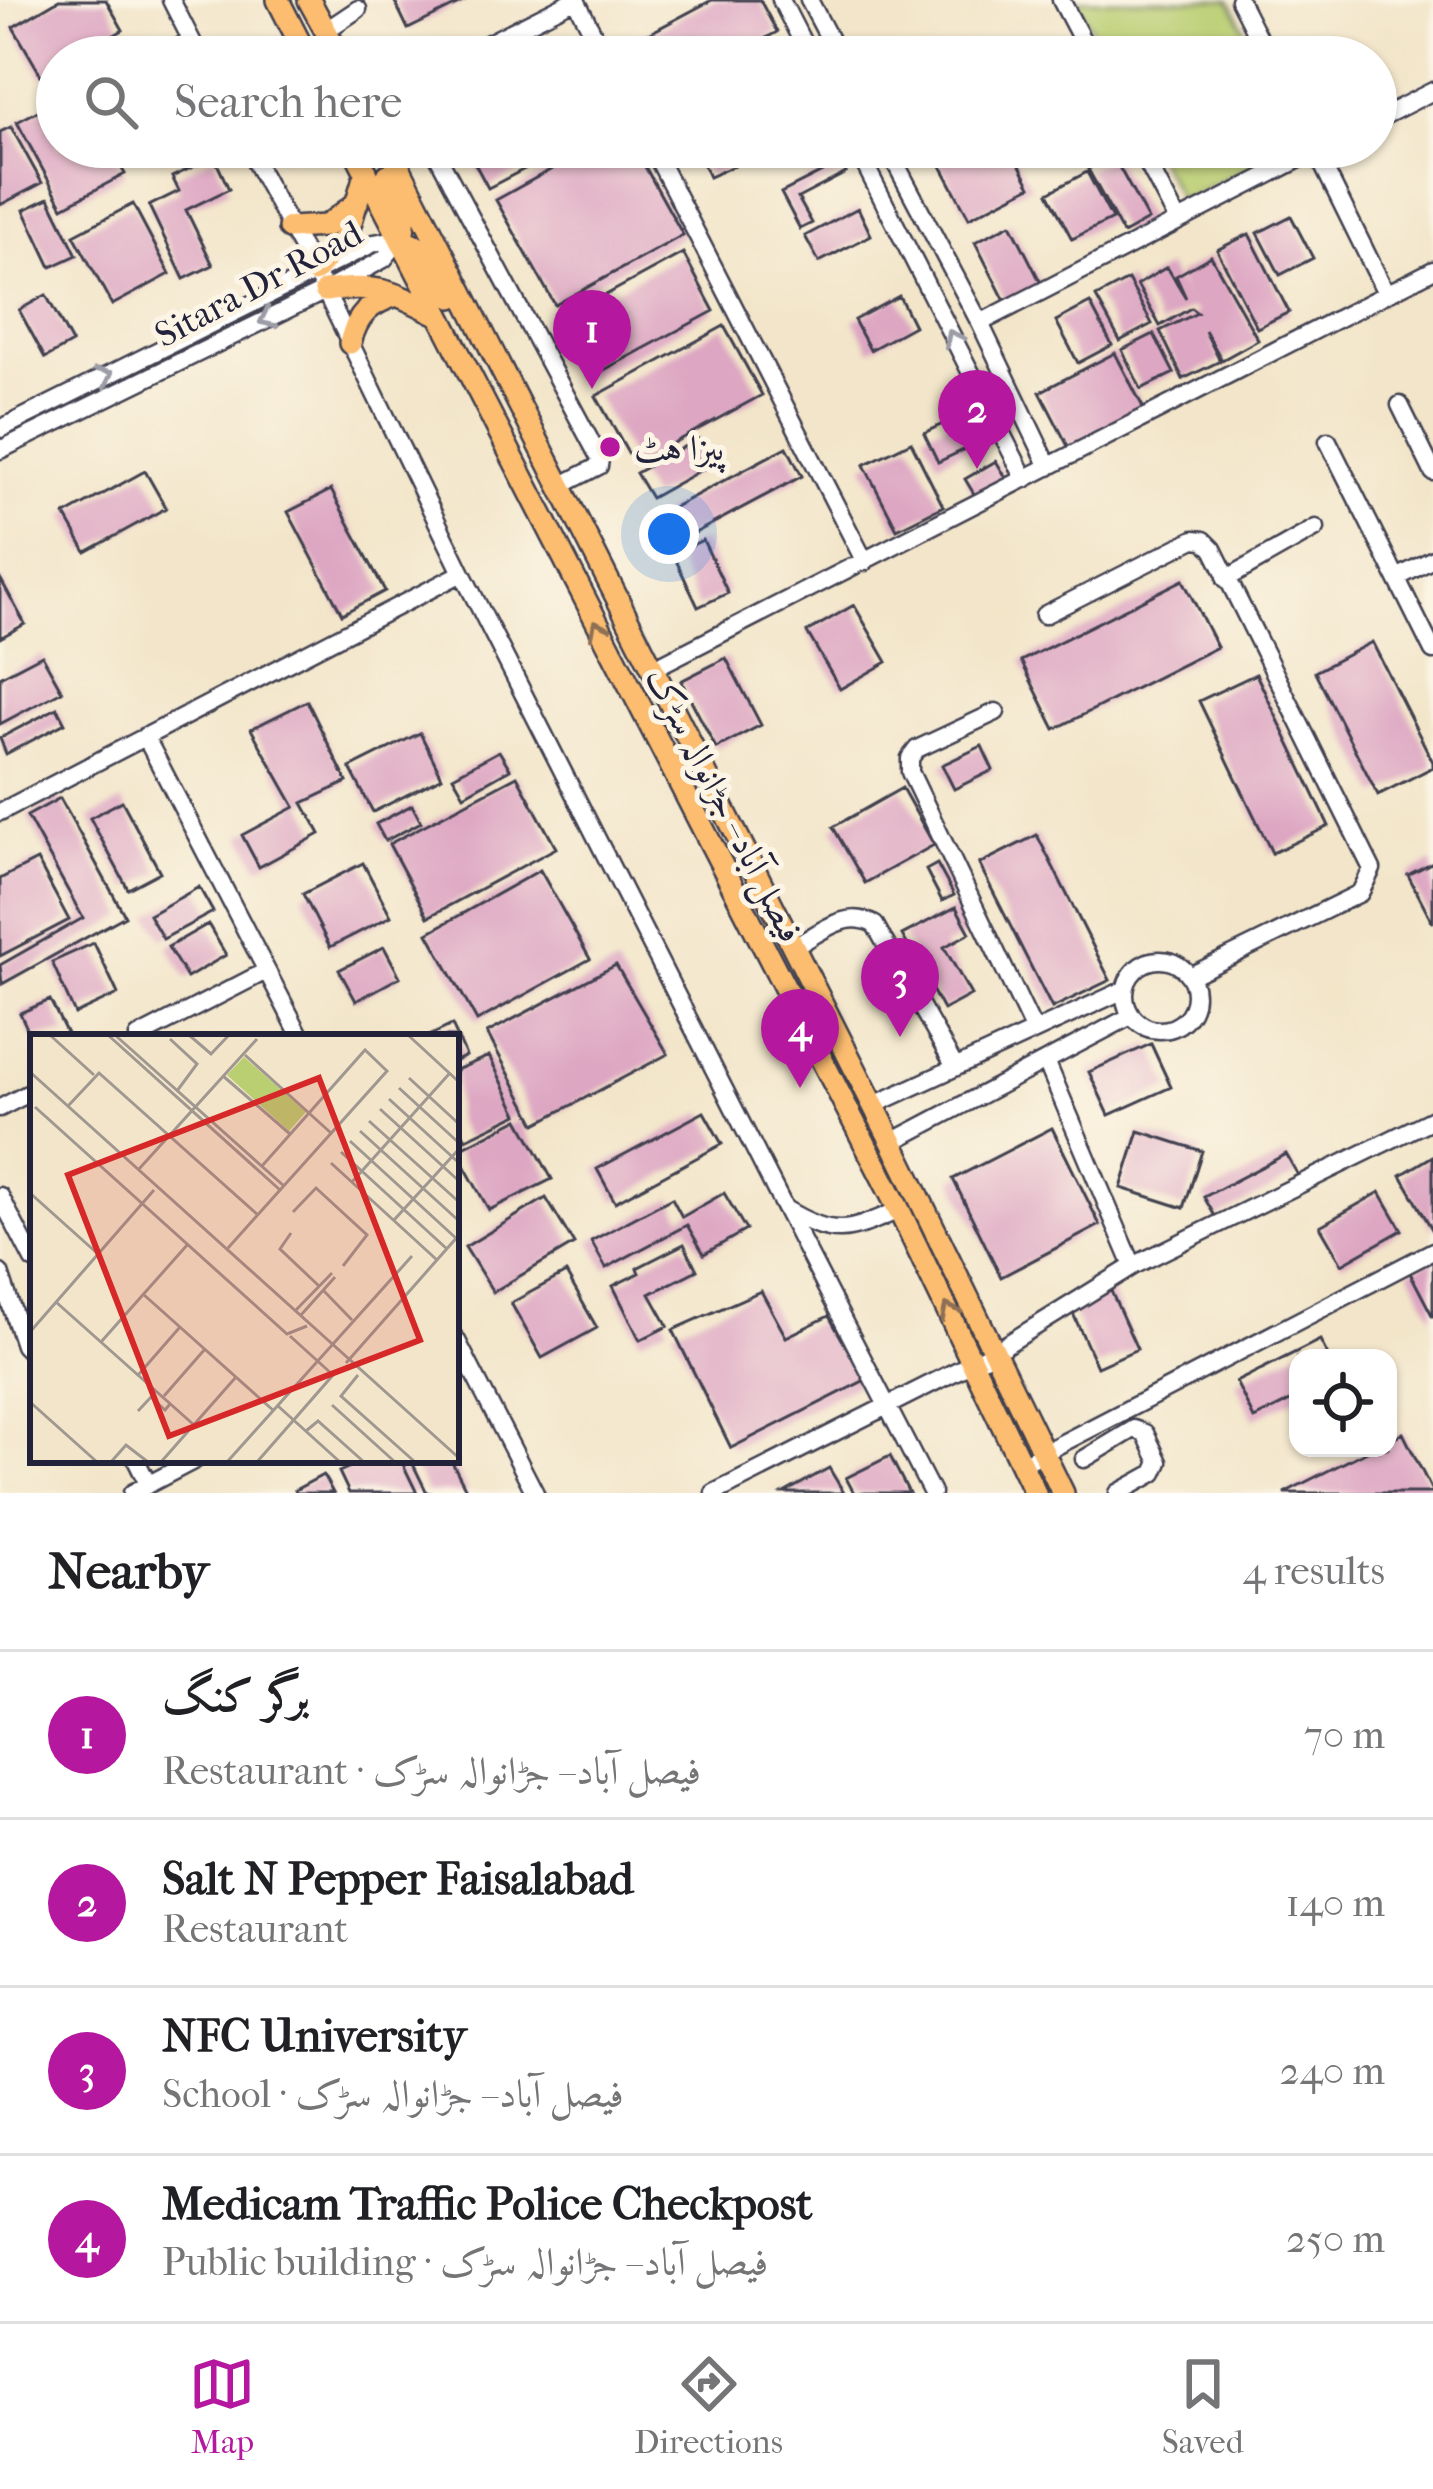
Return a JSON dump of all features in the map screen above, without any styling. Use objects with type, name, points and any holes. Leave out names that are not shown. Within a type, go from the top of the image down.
[{"type":"main road","points":[[278,0],[296,36]]},
{"type":"main road","points":[[310,0],[329,36]]},
{"type":"main road","name":"فیصل آباد– جڑانوالہ سڑک","points":[[364,168],[974,1362],[1032,1459],[1063,1493]]},
{"type":"main road","points":[[385,168],[404,206],[406,224],[400,238],[425,251],[491,372],[531,428]]},
{"type":"main road","name":"فیصل آباد– جڑانوالہ سڑک","points":[[400,168],[996,1351],[1032,1459],[1035,1493]]},
{"type":"main road","points":[[366,171],[341,244],[320,281],[362,285],[436,314]]},
{"type":"main road","points":[[289,228],[326,226],[357,203]]},
{"type":"main road","points":[[350,343],[359,317],[397,295]]},
{"type":"street","points":[[171,0],[189,36]]},
{"type":"street","points":[[503,36],[575,0],[594,36]]},
{"type":"street","points":[[781,0],[799,36]]},
{"type":"street","points":[[809,0],[828,36]]},
{"type":"street","points":[[1061,0],[1080,36]]},
{"type":"street","points":[[1239,0],[1257,36]]},
{"type":"street","points":[[326,31],[358,9]]},
{"type":"street","points":[[1397,109],[1433,91]]},
{"type":"street","points":[[258,168],[320,281],[462,573],[932,1493]]},
{"type":"street","points":[[444,168],[601,459],[598,466],[560,486]]},
{"type":"street","points":[[663,168],[865,562]]},
{"type":"street","points":[[867,168],[1025,479]]},
{"type":"street","points":[[898,168],[1049,467]]},
{"type":"street","points":[[1149,168],[1178,221]]},
{"type":"street","points":[[980,323],[1280,168]]},
{"type":"street","points":[[1327,168],[1386,293]]},
{"type":"street","name":"Sitara Dr Road","points":[[0,429],[320,281],[384,259],[400,238]]},
{"type":"street","points":[[652,669],[1433,269]]},
{"type":"street","name":"Sitara Dr Road","points":[[0,450],[320,281]]},
{"type":"street","points":[[1400,405],[1433,472]]},
{"type":"street","points":[[1328,441],[1433,650]]},
{"type":"street","points":[[1226,579],[1316,528]]},
{"type":"street","points":[[1044,615],[1194,539],[1204,540],[1213,549],[1372,869],[1360,893],[1190,976]]},
{"type":"street","points":[[1396,578],[1433,560]]},
{"type":"street","points":[[0,812],[462,573]]},
{"type":"street","points":[[996,712],[917,749],[910,758],[910,772],[1034,1031]]},
{"type":"street","points":[[146,736],[299,1034]]},
{"type":"street","points":[[794,947],[848,917],[875,926],[955,1067]]},
{"type":"street","points":[[1161,959],[1178,964],[1190,976],[1196,993],[1192,1011],[1180,1024],[1163,1030],[1145,1028],[1131,1016],[1124,990],[1131,974],[1144,963],[1161,959]]},
{"type":"street","points":[[144,1034],[266,970]]},
{"type":"street","points":[[874,1105],[1124,990]]},
{"type":"street","points":[[892,1142],[1131,1016]]},
{"type":"street","points":[[1046,1061],[1133,1266]]},
{"type":"street","points":[[0,1108],[30,1093]]},
{"type":"street","points":[[714,1493],[996,1351],[1133,1266],[1433,1119]]},
{"type":"street","points":[[0,1196],[30,1254]]},
{"type":"street","points":[[785,1209],[814,1226],[850,1231],[899,1210]]},
{"type":"street","points":[[1032,1459],[1433,1251]]},
{"type":"street","points":[[0,1273],[30,1351]]},
{"type":"street","points":[[459,1345],[536,1493]]},
{"type":"street","points":[[1105,1421],[1114,1441]]},
{"type":"street","points":[[1084,1459],[1134,1430],[1145,1433],[1159,1462],[1154,1474],[1118,1493]]},
{"type":"street","points":[[140,1489],[189,1463]]},
{"type":"green space","points":[[1077,0],[1229,0],[1248,36],[1095,36]]},
{"type":"green space","points":[[1163,168],[1245,168],[1180,201]]},
{"type":"building","points":[[59,0],[106,0],[123,30],[113,36],[36,36],[36,67],[13,27]]},
{"type":"building","points":[[394,0],[467,0],[408,29]]},
{"type":"building","points":[[712,0],[760,0],[777,32],[770,36],[645,36]]},
{"type":"building","points":[[36,112],[36,157],[17,122]]},
{"type":"building","points":[[11,127],[42,183],[0,205],[0,132]]},
{"type":"building","points":[[42,168],[121,168],[125,174],[63,207]]},
{"type":"building","points":[[191,168],[219,168],[229,189],[186,210],[213,265],[184,279],[149,206],[179,191],[172,177]]},
{"type":"building","points":[[477,168],[527,168],[488,188]]},
{"type":"building","points":[[554,168],[646,168],[683,235],[555,305],[496,200]]},
{"type":"building","points":[[705,168],[729,168],[709,177]]},
{"type":"building","points":[[830,168],[843,168],[846,173],[798,198],[812,223],[800,229],[781,193]]},
{"type":"building","points":[[942,168],[1021,168],[1031,186],[969,218]]},
{"type":"building","points":[[1120,168],[1148,220],[1123,234],[1088,169]]},
{"type":"building","points":[[1087,172],[1112,219],[1072,239],[1048,193]]},
{"type":"building","points":[[49,198],[77,255],[51,267],[24,210]]},
{"type":"building","points":[[133,204],[170,274],[112,305],[74,235]]},
{"type":"building","points":[[858,208],[871,235],[819,262],[805,236]]},
{"type":"building","points":[[1291,216],[1313,258],[1280,275],[1258,233]]},
{"type":"building","points":[[1011,224],[1044,289],[1008,307],[975,242]]},
{"type":"building","points":[[1249,234],[1289,312],[1257,328],[1217,250]]},
{"type":"building","points":[[683,253],[714,311],[589,378],[558,321]]},
{"type":"building","points":[[1211,256],[1258,340],[1222,360],[1205,331],[1220,361],[1183,379],[1160,331],[1197,313],[1191,308],[1160,326],[1137,285],[1167,267],[1186,298],[1176,276]]},
{"type":"building","points":[[1128,280],[1152,324],[1120,341],[1096,297]]},
{"type":"building","points":[[46,295],[72,343],[45,358],[19,310]]},
{"type":"building","points":[[899,296],[914,326],[870,350],[854,320]]},
{"type":"building","points":[[1090,303],[1112,345],[1078,363],[1056,321]]},
{"type":"building","points":[[724,326],[762,395],[634,464],[596,396]]},
{"type":"building","points":[[1154,334],[1174,373],[1141,389],[1122,350]]},
{"type":"building","points":[[1115,353],[1145,411],[1070,450],[1040,392]]},
{"type":"building","points":[[964,414],[978,443],[938,462],[924,433]]},
{"type":"building","points":[[698,439],[712,464],[651,498],[636,473]]},
{"type":"building","points":[[911,442],[943,506],[897,529],[864,465]]},
{"type":"building","points":[[787,447],[802,476],[678,542],[663,513]]},
{"type":"building","points":[[996,461],[1008,481],[977,499],[965,479]]},
{"type":"building","points":[[145,471],[166,508],[86,552],[65,515]]},
{"type":"building","points":[[331,490],[385,591],[342,614],[288,512]]},
{"type":"building","points":[[703,540],[728,593],[698,607],[673,554]]},
{"type":"building","points":[[0,578],[25,624],[0,638]]},
{"type":"building","points":[[1183,580],[1217,647],[1055,729],[1021,661]]},
{"type":"building","points":[[854,605],[887,662],[840,689],[807,632]]},
{"type":"building","points":[[1372,642],[1433,762],[1433,767],[1378,795],[1315,672]]},
{"type":"building","points":[[42,655],[62,691],[0,724],[0,677]]},
{"type":"building","points":[[726,658],[761,725],[716,748],[681,681]]},
{"type":"building","points":[[1256,674],[1329,826],[1272,853],[1199,701]]},
{"type":"building","points":[[307,701],[347,782],[303,803],[320,834],[259,867],[242,835],[295,807],[251,729]]},
{"type":"building","points":[[57,708],[65,723],[6,754],[0,738]]},
{"type":"building","points":[[420,733],[442,777],[373,812],[350,768]]},
{"type":"building","points":[[982,746],[993,770],[954,789],[942,765]]},
{"type":"building","points":[[499,751],[510,769],[464,795],[453,776]]},
{"type":"building","points":[[517,776],[556,848],[428,917],[389,844]]},
{"type":"building","points":[[902,788],[934,845],[865,883],[833,827]]},
{"type":"building","points":[[60,798],[125,916],[2,984],[0,965],[83,918],[27,816]]},
{"type":"building","points":[[122,801],[160,872],[128,889],[90,818]]},
{"type":"building","points":[[412,805],[421,822],[385,841],[376,824]]},
{"type":"building","points":[[1037,835],[1110,980],[1052,1008],[979,864]]},
{"type":"building","points":[[37,860],[69,920],[0,956],[0,879]]},
{"type":"building","points":[[1433,862],[1433,923],[1408,875]]},
{"type":"building","points":[[363,863],[391,916],[330,947],[303,894]]},
{"type":"building","points":[[937,864],[954,895],[942,901],[926,870]]},
{"type":"building","points":[[540,870],[590,959],[477,1021],[428,933]]},
{"type":"building","points":[[199,887],[213,912],[163,939],[149,915]]},
{"type":"building","points":[[956,907],[970,933],[944,947],[971,995],[943,1010],[902,935]]},
{"type":"building","points":[[208,924],[226,955],[187,978],[168,947]]},
{"type":"building","points":[[94,943],[118,994],[75,1014],[52,962]]},
{"type":"building","points":[[384,947],[400,977],[356,1001],[339,970]]},
{"type":"building","points":[[616,965],[668,1054],[536,1124],[487,1033]]},
{"type":"building","points":[[50,1000],[67,1034],[30,1035],[20,1013]]},
{"type":"building","points":[[452,1025],[456,1034],[433,1034]]},
{"type":"building","points":[[1151,1044],[1171,1087],[1109,1115],[1089,1072]]},
{"type":"building","points":[[489,1056],[518,1114],[466,1139],[459,1126],[459,1069]]},
{"type":"building","points":[[704,1112],[722,1144],[615,1202],[597,1169]]},
{"type":"building","points":[[519,1119],[552,1179],[489,1210],[459,1149]]},
{"type":"building","points":[[1052,1128],[1100,1225],[1001,1277],[953,1179]]},
{"type":"building","points":[[1139,1131],[1202,1151],[1184,1208],[1121,1188]]},
{"type":"building","points":[[1286,1154],[1298,1175],[1216,1218],[1204,1197]]},
{"type":"building","points":[[1433,1156],[1433,1231],[1401,1175]]},
{"type":"building","points":[[1380,1192],[1402,1230],[1342,1264],[1320,1226]]},
{"type":"building","points":[[724,1193],[746,1230],[704,1254],[687,1225],[606,1268],[591,1241],[672,1198],[682,1217]]},
{"type":"building","points":[[546,1198],[574,1244],[493,1292],[465,1247]]},
{"type":"building","points":[[684,1244],[697,1270],[650,1294],[668,1326],[640,1340],[613,1286]]},
{"type":"building","points":[[1433,1259],[1433,1317],[1409,1271]]},
{"type":"building","points":[[566,1273],[597,1328],[542,1358],[511,1303]]},
{"type":"building","points":[[761,1291],[786,1337],[829,1316],[865,1380],[731,1448],[673,1330]]},
{"type":"building","points":[[1111,1291],[1137,1349],[1097,1367],[1071,1309]]},
{"type":"building","points":[[1320,1340],[1324,1349],[1302,1349]]},
{"type":"building","points":[[1289,1356],[1289,1402],[1254,1419],[1236,1382]]},
{"type":"building","points":[[1403,1433],[1433,1493],[1284,1493],[1355,1457],[1397,1457],[1397,1436]]},
{"type":"building","points":[[890,1456],[909,1493],[854,1493],[846,1478]]},
{"type":"building","points":[[359,1463],[402,1463],[417,1493],[349,1493],[339,1472]]},
{"type":"building","points":[[412,1463],[453,1463],[468,1493],[427,1493]]},
{"type":"building","points":[[829,1468],[844,1493],[784,1493]]},
{"type":"building","points":[[323,1475],[333,1493],[296,1493],[295,1490]]},
{"type":"place","name":"برگر کنگ","points":[[592,389]]},
{"type":"place","name":"پیزا ہٹ","points":[[610,447]]},
{"type":"place","name":"Salt N Pepper Faisalabad","points":[[977,469]]},
{"type":"place","name":"NFC University","points":[[900,1037]]},
{"type":"place","name":"Medicam Traffic Police Checkpost","points":[[800,1088]]}]
